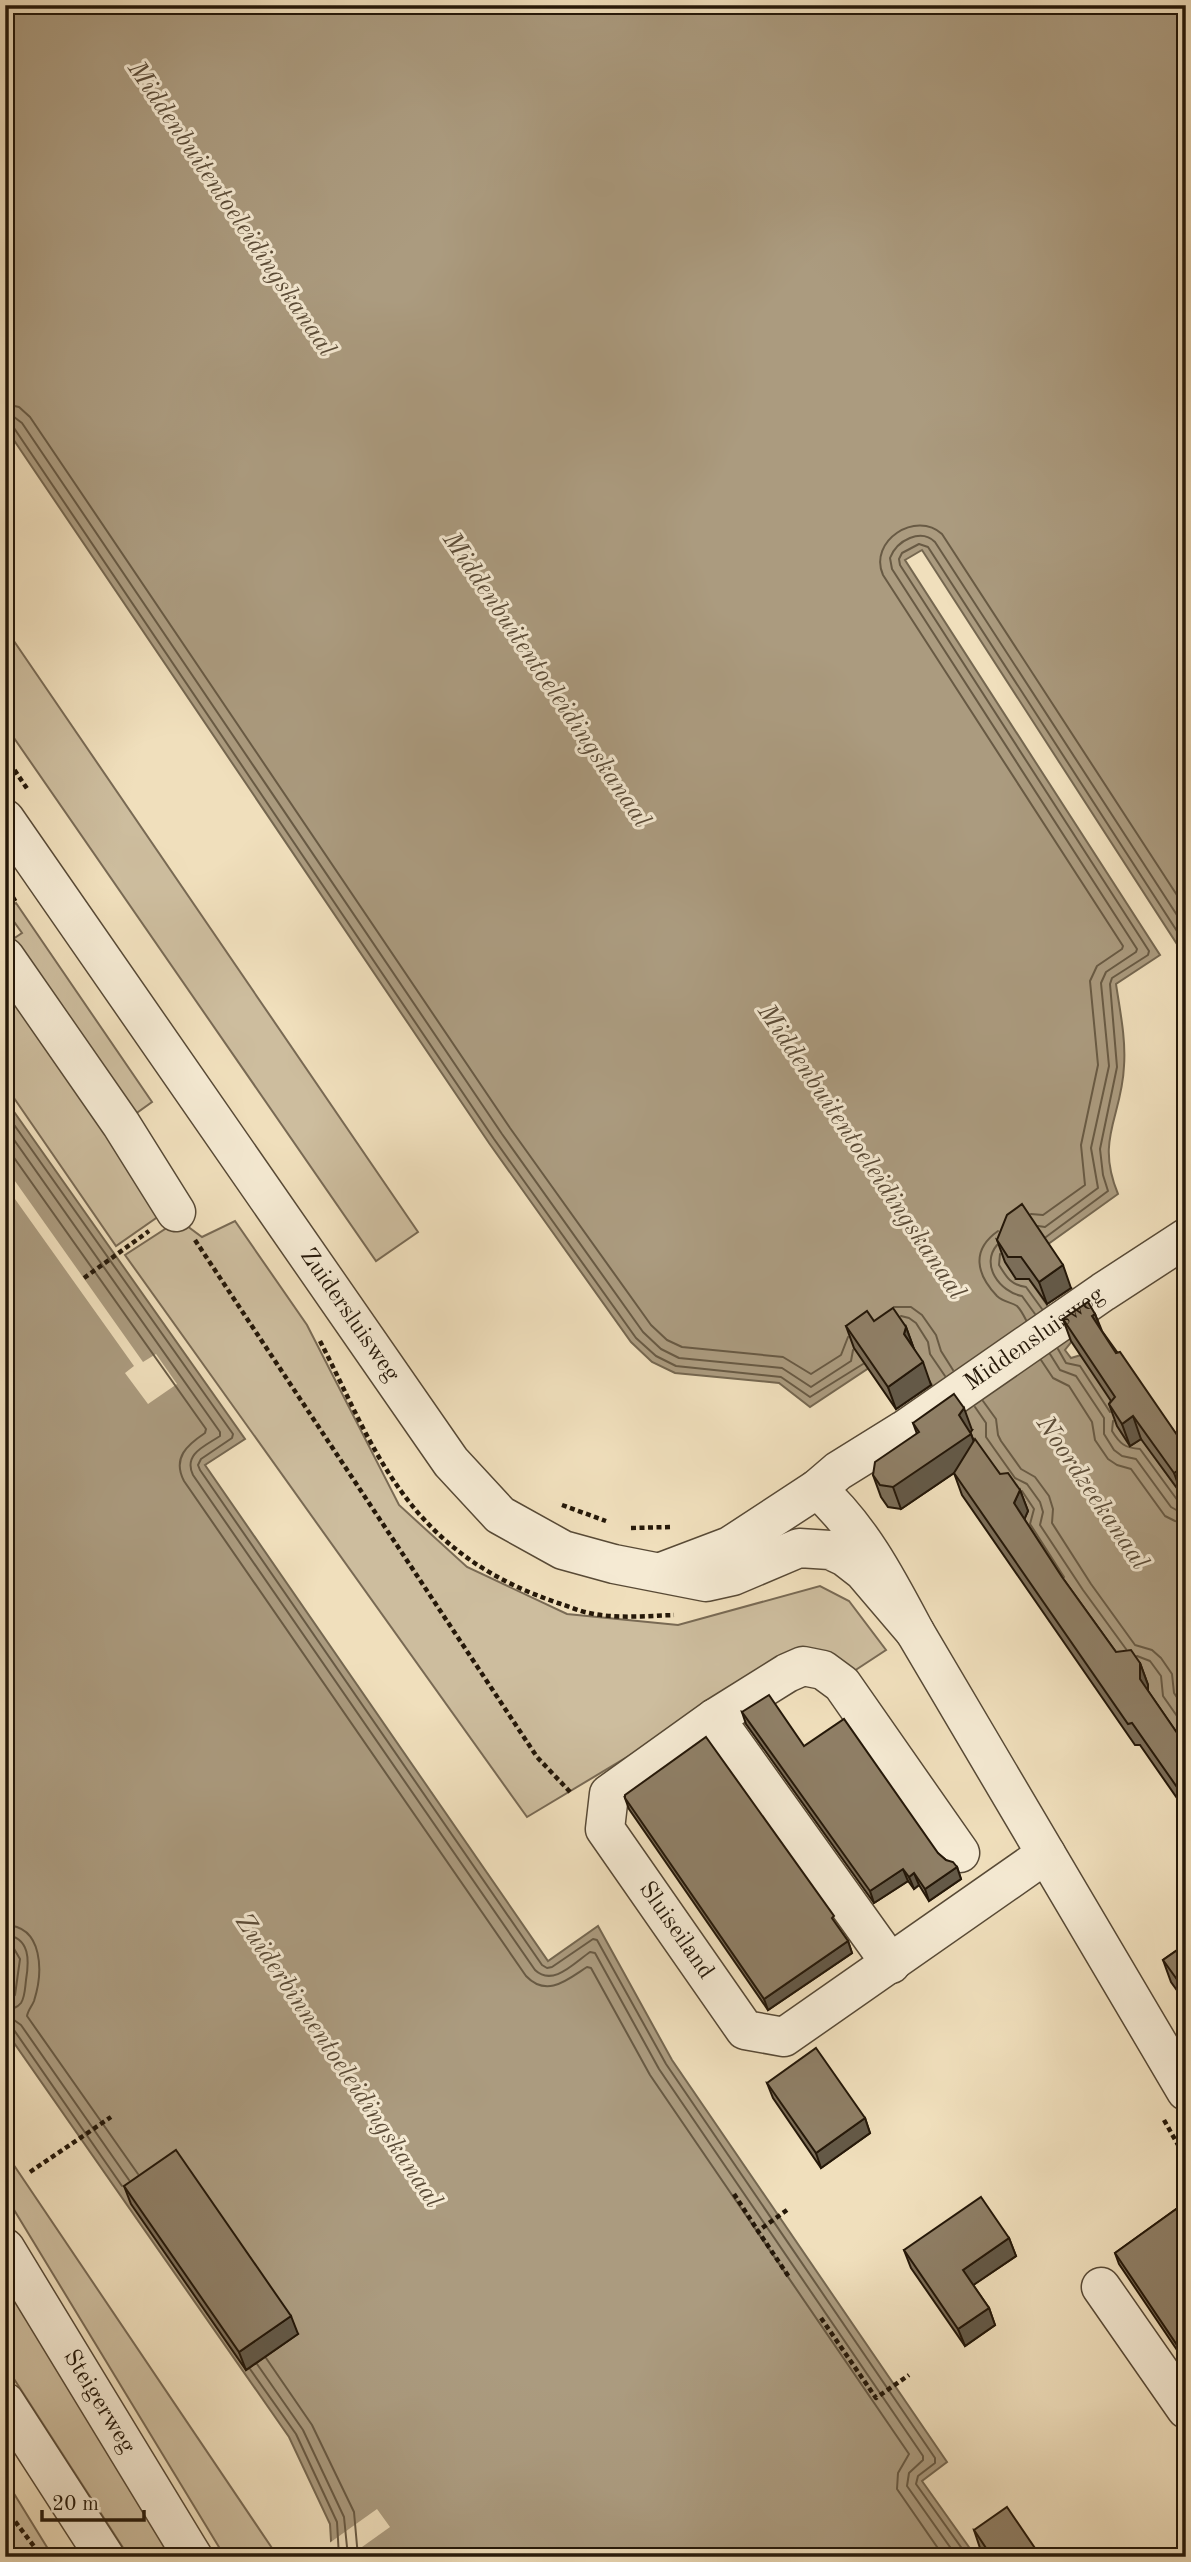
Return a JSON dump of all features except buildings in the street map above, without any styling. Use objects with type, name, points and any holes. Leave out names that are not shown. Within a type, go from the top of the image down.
[{"type":"street","name":"Zuidersluisweg","points":[[17,805],[451,1462],[500,1515],[563,1550],[659,1573]]},
{"type":"street","points":[[5,957],[121,1124],[176,1212]]},
{"type":"street","name":"Middensluisweg","points":[[809,1494],[838,1471],[904,1430],[1102,1292],[1186,1238]]},
{"type":"street","points":[[659,1573],[730,1546],[809,1494]]},
{"type":"street","points":[[809,1494],[814,1548]]},
{"type":"street","points":[[809,1494],[838,1507],[887,1579],[915,1632],[1186,2091]]},
{"type":"street","points":[[659,1573],[706,1582],[733,1576],[799,1548],[830,1550],[845,1557],[863,1571],[915,1632]]},
{"type":"street","points":[[606,1831],[609,1794],[715,1718],[803,1666],[823,1670],[842,1684],[960,1853]]},
{"type":"street","points":[[715,1718],[891,1964]]},
{"type":"street","name":"Sluiseiland","points":[[606,1831],[745,2030],[785,2037],[1046,1854]]},
{"type":"street","name":"Steigerweg","points":[[5,2248],[192,2557]]},
{"type":"street","points":[[1101,2287],[1186,2409]]},
{"type":"street","points":[[5,2402],[106,2557]]},
{"type":"path","points":[[5,756],[17,805]]},
{"type":"path","points":[[5,905],[16,897]]},
{"type":"path","points":[[84,1278],[176,1212],[537,1757],[606,1831]]},
{"type":"path","points":[[556,1502],[614,1524]]},
{"type":"path","points":[[626,1528],[667,1528],[680,1525]]},
{"type":"path","points":[[30,2172],[111,2117]]},
{"type":"path","points":[[734,2194],[789,2277]]},
{"type":"path","points":[[758,2231],[787,2210]]},
{"type":"path","points":[[821,2318],[876,2398],[909,2375]]},
{"type":"path","points":[[5,2508],[39,2557]]},
{"type":"shaded area","points":[[5,628],[418,1232],[376,1261],[5,725]]},
{"type":"shaded area","points":[[16,903],[152,1102],[131,1117],[10,941],[22,933],[5,909]]},
{"type":"shaded area","points":[[5,969],[169,1209],[116,1246],[5,1085]]},
{"type":"shaded area","points":[[179,1220],[202,1237],[235,1221],[307,1325],[399,1505],[467,1567],[567,1614],[678,1625],[820,1586],[849,1601],[886,1650],[851,1673],[784,1663],[527,1817],[125,1255]]},
{"type":"shaded area","points":[[5,2152],[278,2557],[225,2557],[5,2195]]},
{"type":"shaded area","points":[[5,2279],[176,2557],[129,2557],[5,2365]]},
{"type":"shaded area","points":[[5,2479],[53,2557],[5,2557]]},
{"type":"water","points":[[5,5],[1186,5],[1186,958],[922,550],[905,560],[1160,955],[1116,984],[1124,1066],[1109,1143],[1109,1158],[1118,1194],[1040,1250],[1016,1279],[1029,1279],[1072,1341],[1065,1350],[1071,1358],[1081,1355],[1186,1501],[1186,1755],[1126,1677],[911,1354],[875,1364],[810,1407],[779,1383],[675,1373],[652,1362],[631,1342],[489,1143],[5,427]]},
{"type":"water","name":"Zuiderbinnentoeleidingskanaal","points":[[5,1099],[245,1439],[205,1465],[548,1961],[598,1926],[672,2060],[947,2462],[922,2481],[976,2557],[332,2557],[330,2524],[289,2437],[5,2030],[13,1959],[5,1947]]},
{"type":"pier","points":[[5,1167],[143,1362],[156,1354],[177,1384],[148,1404],[125,1373],[134,1366],[5,1185]]},
{"type":"pier","points":[[377,2509],[390,2527],[348,2557],[329,2557],[328,2544]]},
{"type":"water label","name":"Middenbuitentoeleidingskanaal","points":[[231,209]]},
{"type":"water label","name":"Middenbuitentoeleidingskanaal","points":[[546,680]]},
{"type":"water label","name":"Middenbuitentoeleidingskanaal","points":[[861,1152]]},
{"type":"water label","name":"Noordzeekanaal","points":[[1092,1493]]}]
